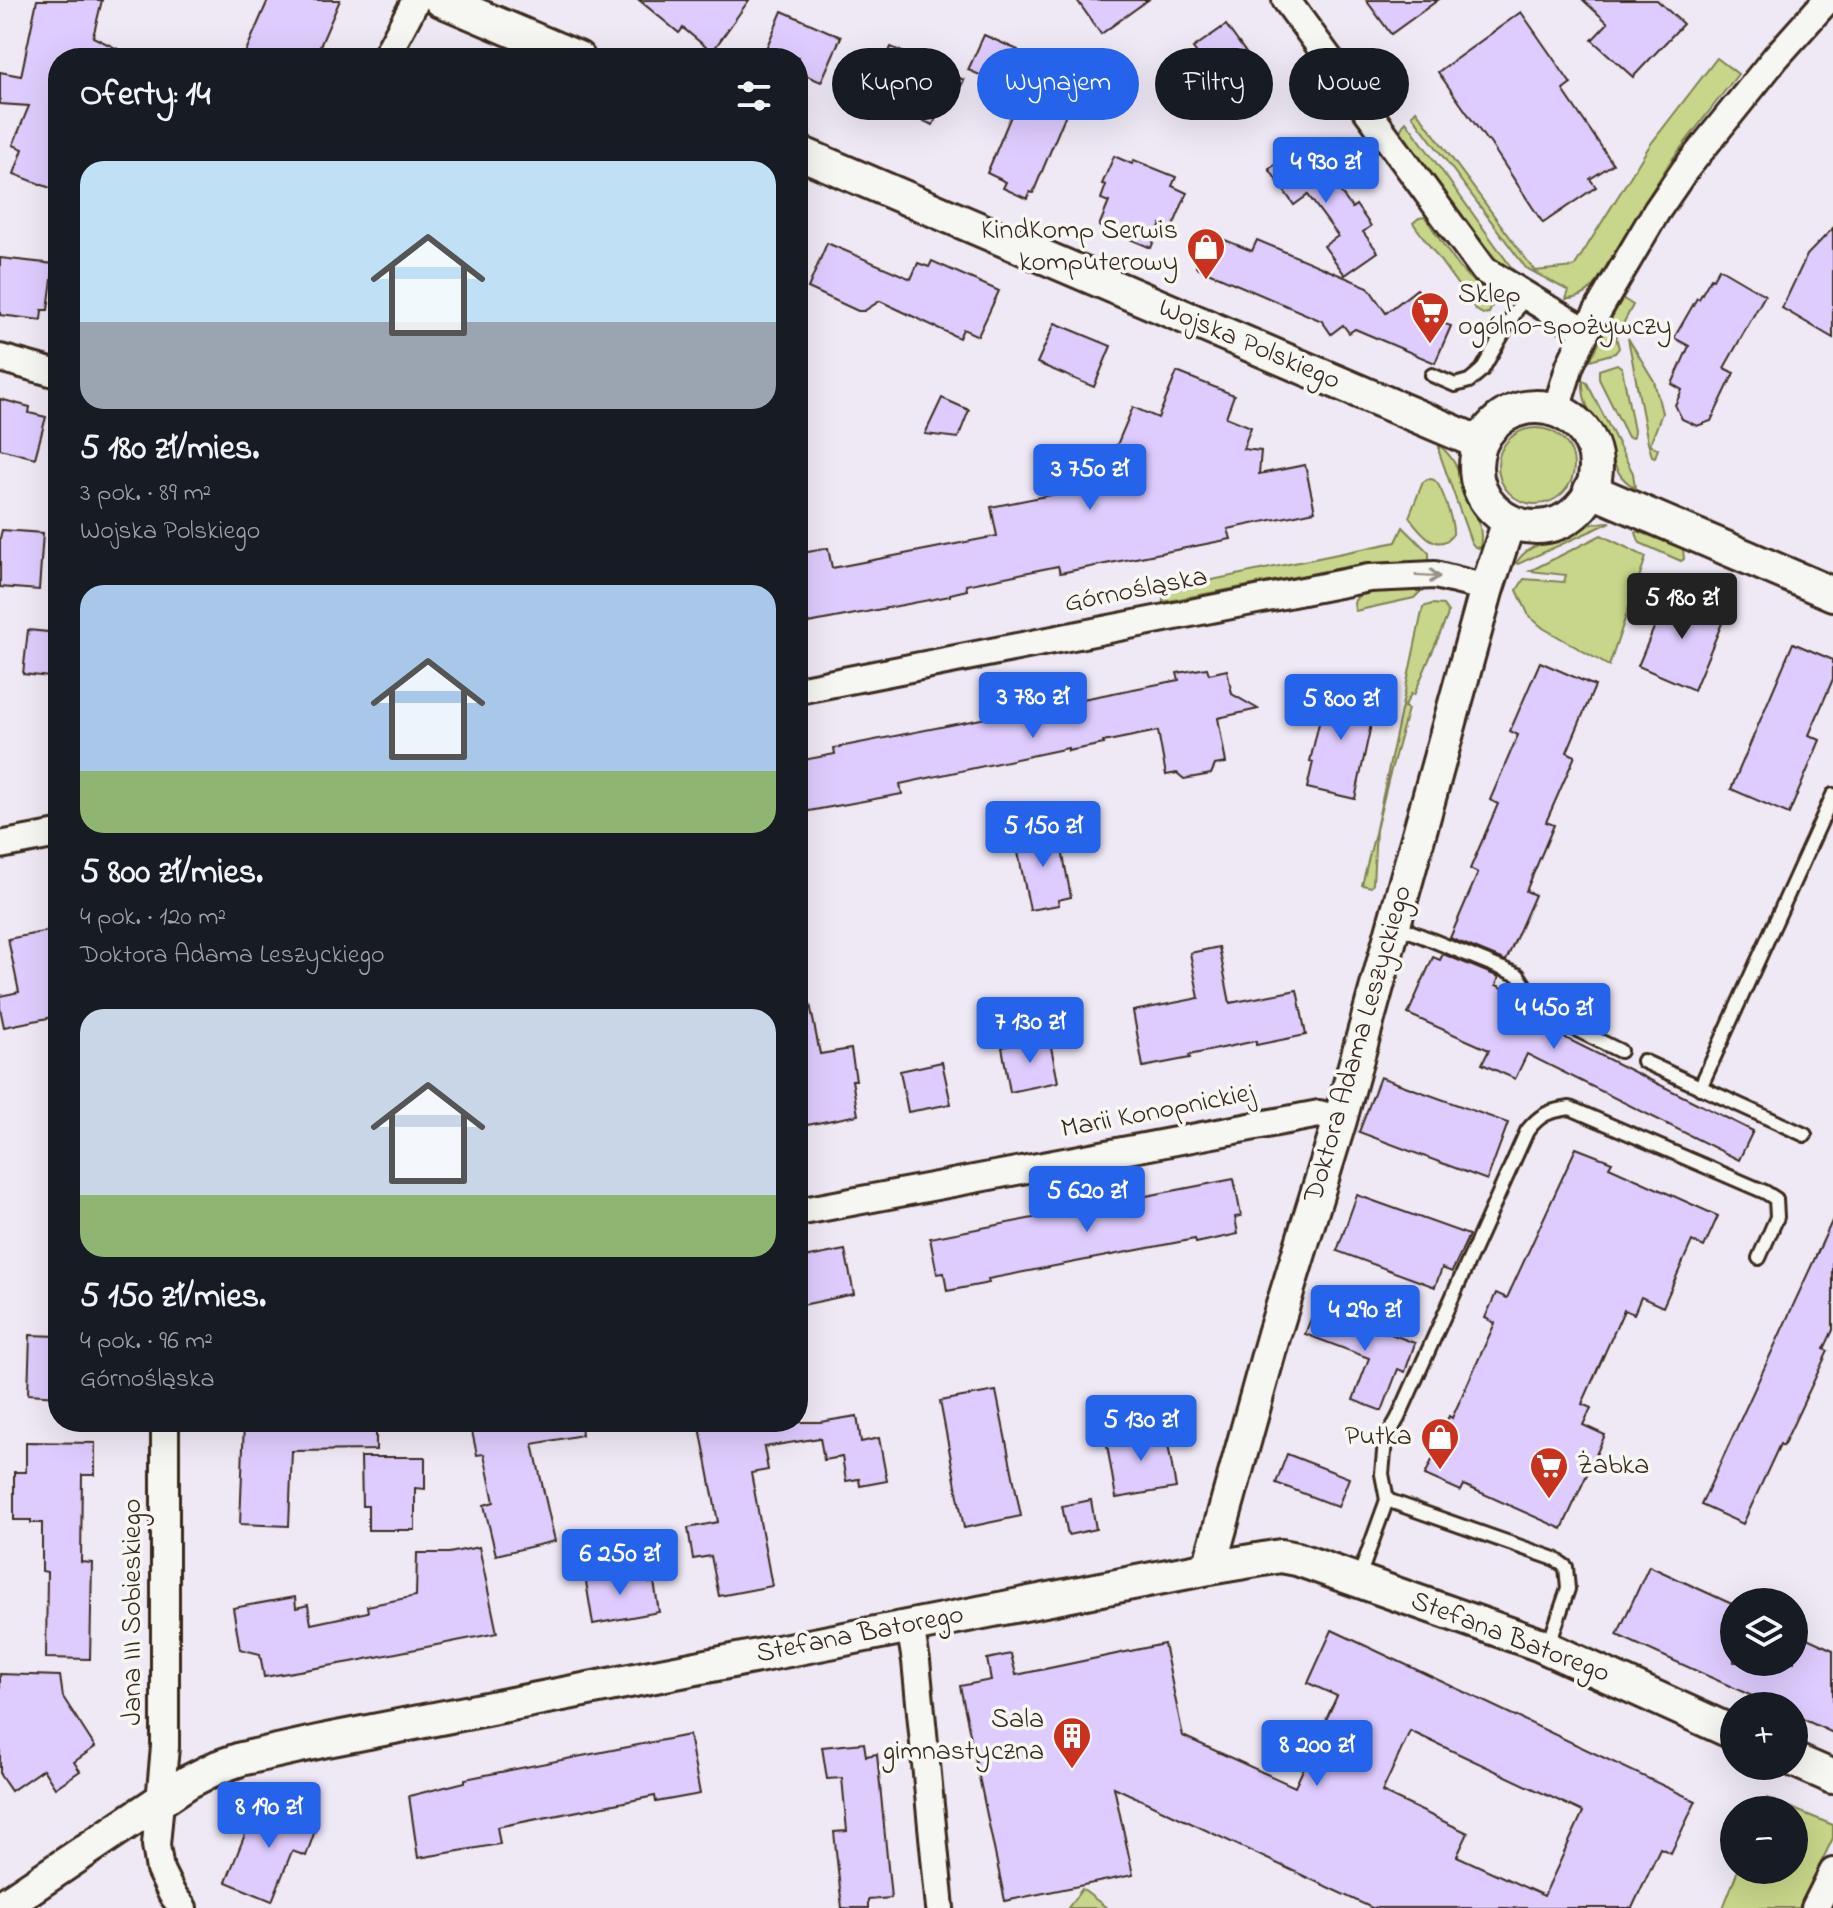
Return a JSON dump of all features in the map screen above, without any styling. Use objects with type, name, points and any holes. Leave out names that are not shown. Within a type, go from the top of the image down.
[{"type":"street","points":[[390,48],[416,0]]},
{"type":"street","points":[[441,0],[554,48]]},
{"type":"street","points":[[1286,0],[1484,270],[1586,331]]},
{"type":"street","points":[[1556,410],[1570,365],[1586,331],[1656,212],[1684,171],[1776,57],[1827,0]]},
{"type":"street","name":"Wojska Polskiego","points":[[808,156],[1480,443]]},
{"type":"street","points":[[0,358],[48,371]]},
{"type":"street","points":[[1538,407],[1556,410],[1578,424],[1586,435],[1595,459],[1595,473],[1586,499],[1565,519],[1552,525],[1523,526],[1509,521],[1486,501],[1478,483],[1476,463],[1480,443],[1503,416],[1520,409],[1538,407]]},
{"type":"street","points":[[1590,490],[1833,594]]},
{"type":"street","name":"Doktora Adama Leszyckiego","points":[[1209,1568],[1274,1334],[1340,1120],[1487,588],[1509,521]]},
{"type":"street","name":"Górnośląska","points":[[808,688],[1369,578],[1435,575],[1487,588]]},
{"type":"street","points":[[0,845],[48,836]]},
{"type":"street","name":"Marii Konopnickiej","points":[[808,1210],[1319,1114],[1340,1120]]},
{"type":"street","name":"Jana III Sobieskiego","points":[[165,1432],[165,1747],[156,1845],[160,1870],[183,1908]]},
{"type":"street","name":"Stefana Batorego","points":[[0,1908],[188,1782],[241,1759],[1281,1556],[1358,1580],[1548,1649],[1720,1727]]},
{"type":"street","points":[[910,1626],[940,1908]]},
{"type":"street","points":[[1808,1766],[1833,1777]]},
{"type":"street","points":[[1815,1908],[1833,1872]]},
{"type":"lane","points":[[1432,375],[1455,385],[1469,381],[1482,370],[1525,295]]},
{"type":"lane","points":[[1700,1088],[1833,795]]},
{"type":"lane","points":[[1394,925],[1518,975],[1543,1013],[1620,1051]]},
{"type":"lane","points":[[1643,1061],[1805,1135]]},
{"type":"lane","points":[[1358,1580],[1387,1500],[1382,1474],[1385,1441],[1527,1131],[1536,1119],[1555,1110],[1570,1108],[1765,1192],[1776,1199],[1777,1217],[1759,1258]]},
{"type":"lane","points":[[1387,1500],[1555,1559],[1566,1567],[1568,1589],[1548,1649]]},
{"type":"green space","points":[[1717,58],[1738,74],[1670,162],[1594,286],[1574,298],[1566,299],[1569,291],[1526,268],[1412,115],[1416,110],[1535,271],[1574,267],[1650,145]]},
{"type":"green space","points":[[1406,121],[1514,271],[1496,259],[1484,245],[1399,132]]},
{"type":"green space","points":[[1425,217],[1461,269],[1489,293],[1492,306],[1489,313],[1476,310],[1413,223]]},
{"type":"green space","points":[[1622,298],[1633,305],[1616,337],[1619,348],[1615,353],[1590,360]]},
{"type":"green space","points":[[1628,338],[1654,381],[1662,413],[1650,445],[1658,449],[1655,457],[1648,443]]},
{"type":"green space","points":[[1617,364],[1622,368],[1633,438],[1628,437],[1599,379],[1599,370]]},
{"type":"green space","points":[[1583,380],[1633,473],[1635,488],[1622,478],[1616,467],[1587,406]]},
{"type":"green space","points":[[1536,428],[1551,431],[1563,439],[1571,451],[1574,466],[1571,481],[1563,493],[1551,501],[1536,504],[1521,501],[1509,493],[1501,481],[1498,466],[1501,451],[1509,439],[1521,431]]},
{"type":"green space","points":[[1439,445],[1460,473],[1480,526],[1480,548],[1471,542]]},
{"type":"green space","points":[[1428,479],[1437,483],[1452,522],[1453,534],[1441,542],[1429,539],[1409,517],[1423,482]]},
{"type":"green space","points":[[1611,522],[1516,563],[1539,544],[1597,523]]},
{"type":"green space","points":[[1403,527],[1429,553],[1429,563],[1406,566],[1367,563],[1163,602],[1163,590],[1396,542]]},
{"type":"green space","points":[[1638,531],[1683,549],[1684,559],[1681,561],[1640,543]]},
{"type":"green space","points":[[1601,535],[1646,557],[1609,666],[1543,628],[1529,616],[1517,590],[1524,579],[1564,582],[1566,575],[1530,571]]},
{"type":"green space","points":[[1424,582],[1422,590],[1414,598],[1355,611],[1354,602],[1358,596]]},
{"type":"green space","points":[[1443,605],[1448,612],[1447,617],[1414,695],[1411,694],[1404,707],[1408,709],[1376,830],[1373,884],[1371,887],[1362,885],[1423,607]]},
{"type":"green space","points":[[1808,1815],[1833,1825],[1833,1838],[1799,1908],[1723,1908],[1732,1884],[1808,1884]]},
{"type":"green space","points":[[1082,1889],[1107,1908],[1068,1908]]},
{"type":"building","points":[[37,0],[102,0],[93,37],[116,48],[48,48],[48,187],[14,174],[23,149],[13,145],[29,106],[0,104],[0,72],[21,76]]},
{"type":"building","points":[[268,0],[340,0],[319,48],[247,48]]},
{"type":"building","points":[[639,0],[749,0],[715,48],[707,48],[683,28],[679,33]]},
{"type":"building","points":[[1077,0],[1148,0],[1101,34]]},
{"type":"building","points":[[1366,0],[1438,0],[1391,34]]},
{"type":"building","points":[[1583,0],[1657,0],[1683,24],[1633,77],[1592,40],[1608,23]]},
{"type":"building","points":[[782,11],[841,37],[836,48],[832,48],[832,57],[821,82],[808,76],[808,48],[766,48]]},
{"type":"building","points":[[1521,12],[1571,84],[1563,90],[1613,164],[1590,179],[1596,187],[1543,223],[1438,72]]},
{"type":"building","points":[[1226,25],[1242,48],[1193,48]]},
{"type":"building","points":[[984,35],[1013,48],[978,48]]},
{"type":"building","points":[[977,50],[977,74],[968,70]]},
{"type":"building","points":[[1009,120],[1063,120],[1033,193],[1030,192],[1027,199],[1003,188],[1006,182],[987,173]]},
{"type":"building","points":[[1309,140],[1325,162],[1321,165],[1352,208],[1356,205],[1371,226],[1363,232],[1378,252],[1345,275],[1324,246],[1338,236],[1308,195],[1294,205],[1269,169]]},
{"type":"building","points":[[1114,156],[1132,164],[1134,160],[1176,177],[1172,186],[1187,193],[1172,229],[1161,224],[1151,248],[1099,226],[1109,202],[1101,199],[1106,185],[1102,184]]},
{"type":"building","points":[[1833,228],[1833,338],[1782,308],[1807,255]]},
{"type":"building","points":[[1210,234],[1252,251],[1257,240],[1368,287],[1386,313],[1417,289],[1442,323],[1451,326],[1435,363],[1355,329],[1349,333],[1343,325],[1331,334],[1322,321],[1196,267]]},
{"type":"building","points":[[827,243],[911,279],[918,263],[929,267],[932,261],[999,291],[978,336],[963,329],[959,338],[880,301],[864,311],[858,311],[808,288]]},
{"type":"building","points":[[0,258],[48,263],[48,310],[42,310],[41,320],[0,315]]},
{"type":"building","points":[[1719,268],[1765,295],[1724,368],[1734,373],[1711,421],[1697,426],[1682,419],[1675,405],[1682,390],[1672,384],[1689,346],[1674,338]]},
{"type":"building","points":[[1055,323],[1111,346],[1094,387],[1037,363]]},
{"type":"building","points":[[1177,372],[1234,395],[1226,417],[1251,427],[1243,449],[1261,451],[1259,474],[1305,465],[1315,511],[1228,529],[1231,539],[1060,573],[1058,566],[966,585],[967,590],[950,596],[808,623],[808,552],[828,548],[832,568],[997,536],[991,507],[1076,490],[1071,459],[1098,454],[1098,451],[1114,452],[1133,407],[1158,418]]},
{"type":"building","points":[[942,398],[969,410],[958,438],[925,434]]},
{"type":"building","points":[[0,399],[30,407],[29,413],[46,417],[35,458],[0,449]]},
{"type":"building","points":[[2,530],[43,533],[39,590],[0,587]]},
{"type":"building","points":[[1669,592],[1725,616],[1694,690],[1638,666]]},
{"type":"building","points":[[28,630],[48,632],[48,677],[23,674]]},
{"type":"building","points":[[1793,643],[1833,660],[1833,679],[1809,735],[1820,740],[1789,814],[1731,789]]},
{"type":"building","points":[[1540,662],[1595,686],[1567,752],[1575,756],[1546,822],[1554,825],[1526,891],[1535,895],[1506,961],[1450,938],[1478,873],[1470,869],[1498,804],[1490,800],[1518,735],[1510,731]]},
{"type":"building","points":[[1207,668],[1209,674],[1227,670],[1232,694],[1258,709],[1218,718],[1226,763],[1215,765],[1211,774],[1184,779],[1177,773],[1166,775],[1158,731],[900,784],[902,794],[808,811],[808,759],[835,754],[834,748],[1179,680],[1177,673]]},
{"type":"building","points":[[1328,685],[1377,697],[1355,799],[1307,788],[1313,762],[1310,761]]},
{"type":"building","points":[[1058,829],[1071,897],[1058,900],[1059,905],[1030,910],[1015,838]]},
{"type":"building","points":[[48,931],[48,1018],[4,1027],[0,996],[19,992],[8,939]]},
{"type":"building","points":[[1219,947],[1230,1003],[1297,990],[1306,1035],[1256,1045],[1256,1041],[1143,1067],[1133,1011],[1199,998],[1190,953]]},
{"type":"building","points":[[1443,954],[1499,977],[1496,985],[1514,993],[1507,1009],[1753,1131],[1739,1160],[1527,1054],[1515,1079],[1482,1064],[1489,1050],[1408,1014],[1433,957],[1440,960]]},
{"type":"building","points":[[808,1004],[820,1054],[851,1049],[858,1115],[808,1125]]},
{"type":"building","points":[[1049,1037],[1058,1082],[1010,1092],[1002,1047]]},
{"type":"building","points":[[942,1062],[951,1104],[908,1112],[900,1071]]},
{"type":"building","points":[[1380,1077],[1508,1123],[1487,1180],[1359,1132]]},
{"type":"building","points":[[1576,1148],[1612,1162],[1609,1167],[1718,1216],[1704,1247],[1692,1241],[1663,1307],[1641,1297],[1634,1314],[1624,1310],[1582,1404],[1591,1408],[1583,1425],[1605,1435],[1562,1529],[1464,1485],[1461,1491],[1425,1475],[1440,1443],[1437,1441],[1449,1416],[1452,1418],[1495,1323],[1485,1318],[1496,1293],[1507,1298]]},
{"type":"building","points":[[1234,1179],[1241,1216],[1235,1217],[1238,1234],[1196,1243],[1195,1239],[988,1279],[989,1283],[947,1291],[944,1273],[937,1274],[930,1238]]},
{"type":"building","points":[[1357,1195],[1469,1235],[1452,1272],[1442,1268],[1435,1287],[1337,1251]]},
{"type":"building","points":[[1833,1219],[1833,1330],[1824,1349],[1828,1351],[1743,1524],[1701,1505]]},
{"type":"building","points":[[845,1250],[854,1294],[808,1304],[808,1257]]},
{"type":"building","points":[[1316,1306],[1415,1343],[1405,1372],[1398,1369],[1382,1411],[1353,1400],[1369,1358],[1305,1334]]},
{"type":"building","points":[[30,1335],[48,1336],[48,1395],[28,1394]]},
{"type":"building","points":[[996,1391],[1021,1516],[964,1528],[940,1401]]},
{"type":"building","points":[[857,1416],[861,1442],[879,1438],[887,1481],[860,1486],[859,1479],[846,1481],[842,1457],[824,1460],[820,1438],[764,1447],[768,1470],[751,1473],[772,1586],[719,1596],[711,1556],[693,1559],[688,1528],[718,1522],[701,1432],[808,1432],[808,1422]]},
{"type":"building","points":[[1165,1428],[1176,1488],[1116,1498],[1106,1439]]},
{"type":"building","points":[[244,1432],[376,1432],[376,1450],[292,1451],[289,1526],[240,1524]]},
{"type":"building","points":[[472,1432],[582,1432],[582,1435],[533,1444],[555,1541],[496,1555],[484,1505],[494,1502],[484,1454],[477,1455]]},
{"type":"building","points":[[26,1442],[95,1443],[95,1475],[82,1475],[81,1562],[92,1563],[90,1659],[46,1658],[47,1572],[42,1571],[42,1523],[14,1520],[14,1472],[26,1472]]},
{"type":"building","points":[[1287,1454],[1349,1478],[1338,1507],[1276,1483]]},
{"type":"building","points":[[361,1457],[425,1457],[425,1489],[415,1488],[415,1530],[368,1530],[368,1506],[362,1506]]},
{"type":"building","points":[[1091,1500],[1096,1529],[1068,1535],[1062,1506]]},
{"type":"building","points":[[479,1547],[497,1633],[264,1677],[260,1654],[240,1649],[233,1608],[295,1597],[296,1608],[308,1605],[311,1624],[368,1612],[367,1606],[416,1596],[417,1553],[449,1553]]},
{"type":"building","points":[[1649,1566],[1720,1599],[1720,1676],[1808,1676],[1808,1638],[1833,1650],[1833,1733],[1808,1721],[1808,1692],[1743,1692],[1617,1635]]},
{"type":"building","points":[[613,1570],[615,1579],[647,1574],[649,1583],[654,1582],[659,1612],[593,1624],[585,1576]]},
{"type":"building","points":[[1332,1630],[1696,1801],[1671,1853],[1660,1848],[1632,1908],[1372,1908],[1114,1787],[1133,1875],[1005,1901],[960,1686],[991,1680],[987,1659],[1011,1654],[1016,1675],[1164,1644],[1183,1736],[1295,1787],[1337,1696],[1308,1683]],"holes":[[[1410,1731],[1583,1812],[1544,1896],[1457,1856],[1468,1833],[1382,1792]]]},
{"type":"building","points":[[0,1674],[60,1676],[63,1697],[95,1747],[74,1762],[80,1771],[55,1788],[43,1769],[11,1791],[0,1775]]},
{"type":"building","points":[[689,1735],[700,1794],[656,1802],[655,1796],[497,1827],[500,1844],[418,1858],[409,1796],[465,1782],[465,1779]]},
{"type":"building","points":[[864,1743],[866,1756],[877,1754],[891,1898],[868,1900],[868,1908],[842,1908],[834,1832],[847,1831],[842,1778],[827,1779],[822,1747]]},
{"type":"building","points":[[258,1802],[317,1825],[306,1856],[292,1851],[272,1901],[226,1882]]},
{"type":"place","name":"KindKomp Serwis komputerowy","points":[[1206,281]]},
{"type":"place","name":"Sklep ogólno-spożywczy","points":[[1430,345]]},
{"type":"place","name":"Putka","points":[[1440,1471]]},
{"type":"place","name":"Żabka","points":[[1549,1500]]},
{"type":"place","name":"Sala gimnastyczna","points":[[1072,1770]]}]
